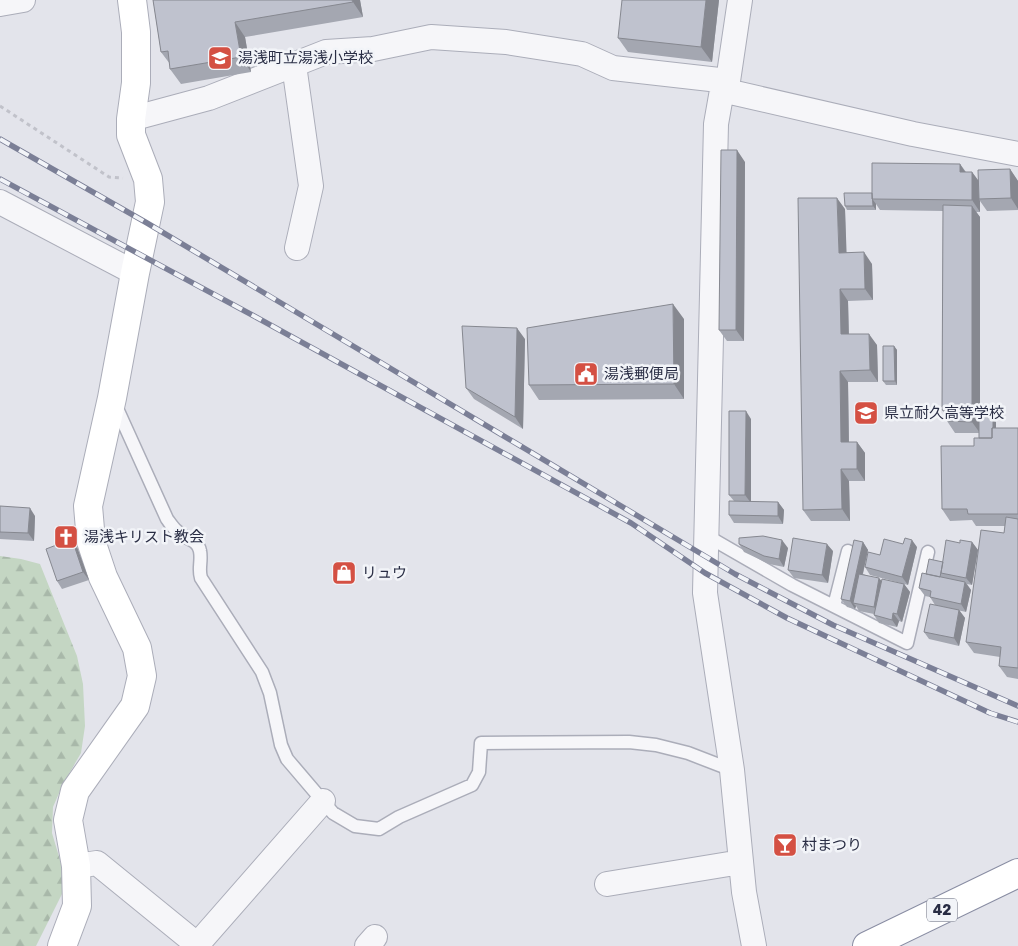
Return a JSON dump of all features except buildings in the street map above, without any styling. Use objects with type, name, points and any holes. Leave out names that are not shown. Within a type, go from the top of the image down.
[{"type":"main road","points":[[62,946],[77,906],[76,866],[68,820],[75,791],[135,706],[142,676],[137,648],[102,577],[91,541],[88,506],[112,398],[150,202],[148,179],[131,135],[131,119],[136,83],[136,32],[132,0]]},
{"type":"main road","name":"42","points":[[866,946],[1018,874]]},
{"type":"street","points":[[0,4],[23,0]]},
{"type":"street","points":[[740,0],[725,86],[716,124],[705,593],[732,770],[744,892],[754,946]]},
{"type":"street","points":[[131,119],[209,98],[326,52],[373,49],[431,36],[506,42],[582,54],[613,68],[725,86],[913,134],[1018,154]]},
{"type":"street","points":[[294,65],[311,186],[297,248]]},
{"type":"street","points":[[0,202],[135,273]]},
{"type":"street","points":[[76,866],[97,863],[198,945],[323,800]]},
{"type":"street","points":[[607,884],[741,862]]},
{"type":"lane","points":[[112,398],[167,519],[178,533],[194,541],[200,548],[199,570],[201,578],[262,672],[270,693],[281,745],[287,759],[333,813],[355,826],[379,829],[399,817],[472,785],[479,772],[481,743],[629,742],[656,745],[688,753],[732,770]]},
{"type":"lane","points":[[707,536],[792,585],[907,644],[928,552]]},
{"type":"lane","points":[[834,606],[848,551]]},
{"type":"path","points":[[0,106],[109,177],[127,178],[145,172]]},
{"type":"green space","points":[[0,556],[40,564],[77,656],[83,684],[85,726],[81,753],[63,784],[53,807],[52,833],[63,870],[63,892],[36,946],[0,946]]},
{"type":"railway","points":[[0,139],[147,223],[735,574],[833,625],[1018,706]]},
{"type":"railway","points":[[0,179],[631,523],[705,573],[787,618],[990,713],[1018,722]]},
{"type":"place","name":"湯浅町立湯浅小学校","points":[[220,58]]},
{"type":"place","name":"湯浅郵便局","points":[[586,374]]},
{"type":"place","name":"県立耐久高等学校","points":[[866,413]]},
{"type":"place","name":"湯浅キリスト教会","points":[[66,537]]},
{"type":"place","name":"リュウ","points":[[344,573]]},
{"type":"place","name":"村まつり","points":[[785,845]]}]
